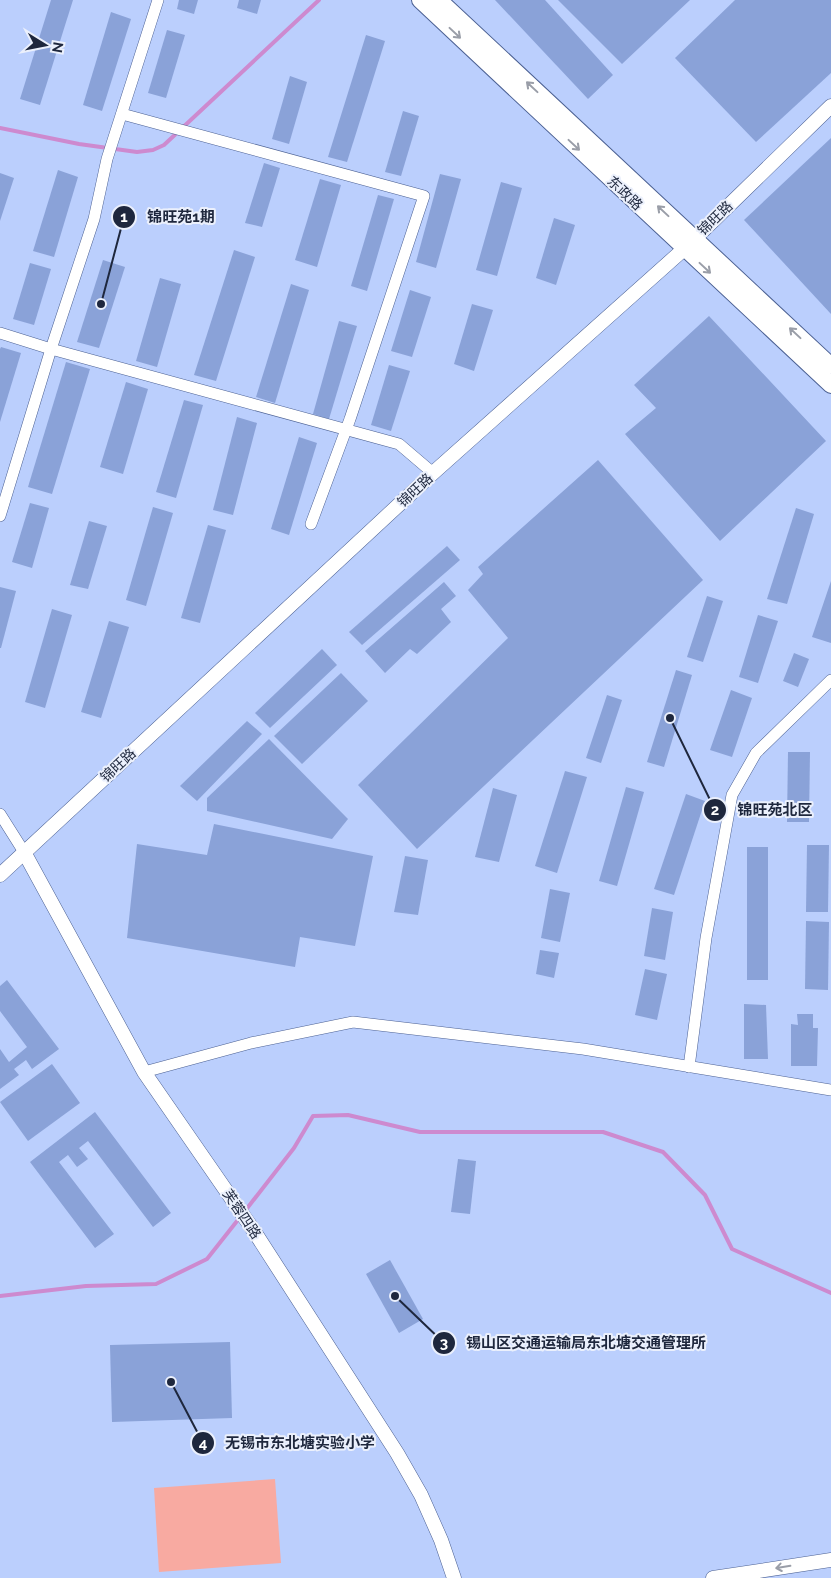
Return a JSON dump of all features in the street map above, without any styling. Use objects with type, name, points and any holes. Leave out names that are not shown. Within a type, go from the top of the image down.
[{"type":"main road","name":"东政路","points":[[420,0],[689,244],[831,366]]},
{"type":"main road","name":"东政路","points":[[439,0],[831,385]]},
{"type":"street","points":[[0,516],[51,349],[94,219],[107,159],[158,0]]},
{"type":"street","name":"锦旺路","points":[[0,875],[433,473],[689,244],[831,106]]},
{"type":"street","points":[[122,114],[424,196],[346,430],[311,524]]},
{"type":"street","points":[[0,333],[51,349],[399,444],[433,473]]},
{"type":"street","points":[[689,1067],[706,938],[732,795],[756,753],[831,680]]},
{"type":"street","points":[[0,814],[24,852]]},
{"type":"street","name":"芙蓉四路","points":[[24,852],[144,1072],[254,1231],[396,1453],[416,1487],[441,1540],[454,1578]]},
{"type":"street","points":[[144,1072],[250,1043],[353,1022],[583,1049],[831,1090]]},
{"type":"street","points":[[713,1578],[831,1560]]},
{"type":"shaded area","points":[[275,1479],[281,1563],[159,1572],[154,1488]]},
{"type":"building","points":[[51,0],[73,0],[40,105],[20,99]]},
{"type":"building","points":[[179,0],[198,0],[194,14],[177,9]]},
{"type":"building","points":[[239,0],[261,0],[257,14],[237,8]]},
{"type":"building","points":[[495,0],[545,0],[613,75],[588,99]]},
{"type":"building","points":[[558,0],[690,0],[622,64]]},
{"type":"building","points":[[735,0],[831,0],[831,73],[756,142],[675,58]]},
{"type":"building","points":[[111,12],[131,19],[102,111],[83,105]]},
{"type":"building","points":[[167,30],[185,35],[166,98],[148,93]]},
{"type":"building","points":[[366,35],[385,41],[347,162],[328,157]]},
{"type":"building","points":[[290,76],[307,82],[289,144],[272,139]]},
{"type":"building","points":[[403,111],[419,116],[401,176],[385,172]]},
{"type":"building","points":[[831,138],[831,314],[744,220]]},
{"type":"building","points":[[264,163],[280,168],[262,227],[245,223]]},
{"type":"building","points":[[58,170],[78,177],[54,257],[33,251]]},
{"type":"building","points":[[0,173],[14,178],[0,221]]},
{"type":"building","points":[[440,174],[461,179],[436,268],[416,262]]},
{"type":"building","points":[[320,179],[341,185],[317,267],[295,260]]},
{"type":"building","points":[[501,182],[522,188],[497,276],[476,270]]},
{"type":"building","points":[[378,195],[394,199],[367,291],[351,286]]},
{"type":"building","points":[[554,218],[575,225],[556,285],[536,278]]},
{"type":"building","points":[[234,250],[255,257],[216,381],[194,375]]},
{"type":"building","points":[[103,260],[125,267],[99,348],[77,342]]},
{"type":"building","points":[[30,263],[51,269],[34,325],[13,319]]},
{"type":"building","points":[[160,278],[181,284],[157,367],[136,361]]},
{"type":"building","points":[[291,284],[309,290],[275,403],[256,397]]},
{"type":"building","points":[[410,290],[431,297],[412,357],[391,351]]},
{"type":"building","points":[[472,304],[493,310],[474,371],[454,364]]},
{"type":"building","points":[[709,316],[826,441],[720,541],[625,434],[656,408],[634,385]]},
{"type":"building","points":[[339,321],[357,326],[329,419],[313,414]]},
{"type":"building","points":[[1,347],[21,353],[0,422],[0,349]]},
{"type":"building","points":[[66,362],[90,369],[52,494],[28,487]]},
{"type":"building","points":[[389,365],[410,371],[391,431],[371,425]]},
{"type":"building","points":[[126,382],[148,389],[123,474],[100,467]]},
{"type":"building","points":[[184,400],[203,405],[176,498],[156,492]]},
{"type":"building","points":[[237,417],[257,423],[233,515],[213,510]]},
{"type":"building","points":[[299,437],[317,443],[289,535],[271,529]]},
{"type":"building","points":[[598,460],[703,580],[417,849],[358,785],[508,638],[468,590],[483,574],[478,567]]},
{"type":"building","points":[[30,503],[49,508],[32,568],[12,562]]},
{"type":"building","points":[[153,507],[173,513],[146,606],[126,600]]},
{"type":"building","points":[[796,508],[814,514],[787,604],[767,599]]},
{"type":"building","points":[[89,521],[107,526],[88,589],[70,585]]},
{"type":"building","points":[[208,525],[226,530],[200,623],[181,618]]},
{"type":"building","points":[[447,546],[460,560],[362,645],[349,632]]},
{"type":"building","points":[[831,581],[831,643],[812,637]]},
{"type":"building","points":[[444,582],[456,596],[441,609],[451,622],[417,654],[410,649],[385,673],[365,651]]},
{"type":"building","points":[[0,587],[16,591],[1,648],[0,648]]},
{"type":"building","points":[[707,596],[723,601],[703,662],[687,657]]},
{"type":"building","points":[[52,609],[72,615],[45,708],[25,702]]},
{"type":"building","points":[[758,615],[778,621],[758,683],[739,677]]},
{"type":"building","points":[[109,621],[129,627],[101,718],[81,712]]},
{"type":"building","points":[[322,649],[337,665],[270,728],[255,713]]},
{"type":"building","points":[[794,653],[809,659],[798,687],[783,681]]},
{"type":"building","points":[[676,670],[692,675],[664,767],[647,762]]},
{"type":"building","points":[[341,673],[368,701],[302,764],[274,736]]},
{"type":"building","points":[[731,690],[752,698],[732,757],[710,750]]},
{"type":"building","points":[[607,695],[622,700],[601,763],[586,758]]},
{"type":"building","points":[[247,721],[262,734],[197,801],[180,786]]},
{"type":"building","points":[[269,739],[348,819],[332,839],[207,811],[207,798]]},
{"type":"building","points":[[788,752],[810,752],[809,822],[787,822]]},
{"type":"building","points":[[565,771],[587,777],[557,873],[535,866]]},
{"type":"building","points":[[626,787],[644,792],[617,886],[599,881]]},
{"type":"building","points":[[493,788],[517,795],[499,862],[475,857]]},
{"type":"building","points":[[686,794],[705,801],[674,895],[654,889]]},
{"type":"building","points":[[214,824],[373,856],[355,946],[300,937],[295,967],[127,938],[137,844],[207,855]]},
{"type":"building","points":[[807,845],[829,845],[828,912],[806,912]]},
{"type":"building","points":[[747,847],[768,847],[768,980],[747,980]]},
{"type":"building","points":[[405,856],[428,860],[418,915],[394,912]]},
{"type":"building","points":[[550,889],[570,893],[560,942],[541,938]]},
{"type":"building","points":[[652,908],[673,912],[665,960],[644,956]]},
{"type":"building","points":[[806,921],[829,922],[828,990],[805,989]]},
{"type":"building","points":[[540,950],[559,953],[554,978],[536,974]]},
{"type":"building","points":[[645,969],[667,974],[657,1020],[635,1015]]},
{"type":"building","points":[[7,980],[59,1049],[32,1069],[26,1060],[14,1069],[19,1075],[0,1089],[0,1049],[9,1062],[27,1047],[0,1011],[0,986]]},
{"type":"building","points":[[744,1004],[766,1005],[768,1059],[744,1059]]},
{"type":"building","points":[[797,1014],[813,1014],[813,1028],[818,1028],[817,1066],[791,1066],[791,1024],[798,1025]]},
{"type":"building","points":[[52,1064],[80,1103],[28,1141],[0,1102]]},
{"type":"building","points":[[95,1112],[171,1213],[153,1227],[88,1141],[79,1148],[88,1159],[77,1167],[68,1155],[59,1162],[114,1234],[95,1248],[30,1162]]},
{"type":"building","points":[[458,1159],[476,1161],[470,1214],[451,1212]]},
{"type":"building","points":[[390,1260],[423,1319],[399,1333],[366,1274]]},
{"type":"building","points":[[230,1342],[232,1418],[112,1422],[110,1345]]},
{"type":"waterway","points":[[0,128],[79,144],[137,152],[153,150],[164,145],[319,0]]},
{"type":"waterway","points":[[245,1211],[294,1148],[313,1116],[348,1115],[420,1132],[603,1132],[663,1152],[705,1195],[732,1249],[831,1293]]},
{"type":"waterway","points":[[0,1296],[86,1286],[156,1284],[207,1259],[241,1216]]},
{"type":"place","name":"锦旺苑1期","points":[[101,304]]},
{"type":"place","name":"锦旺苑北区","points":[[670,718]]},
{"type":"place","name":"锡山区交通运输局东北塘交通管理所","points":[[395,1296]]},
{"type":"place","name":"无锡市东北塘实验小学","points":[[171,1382]]}]
